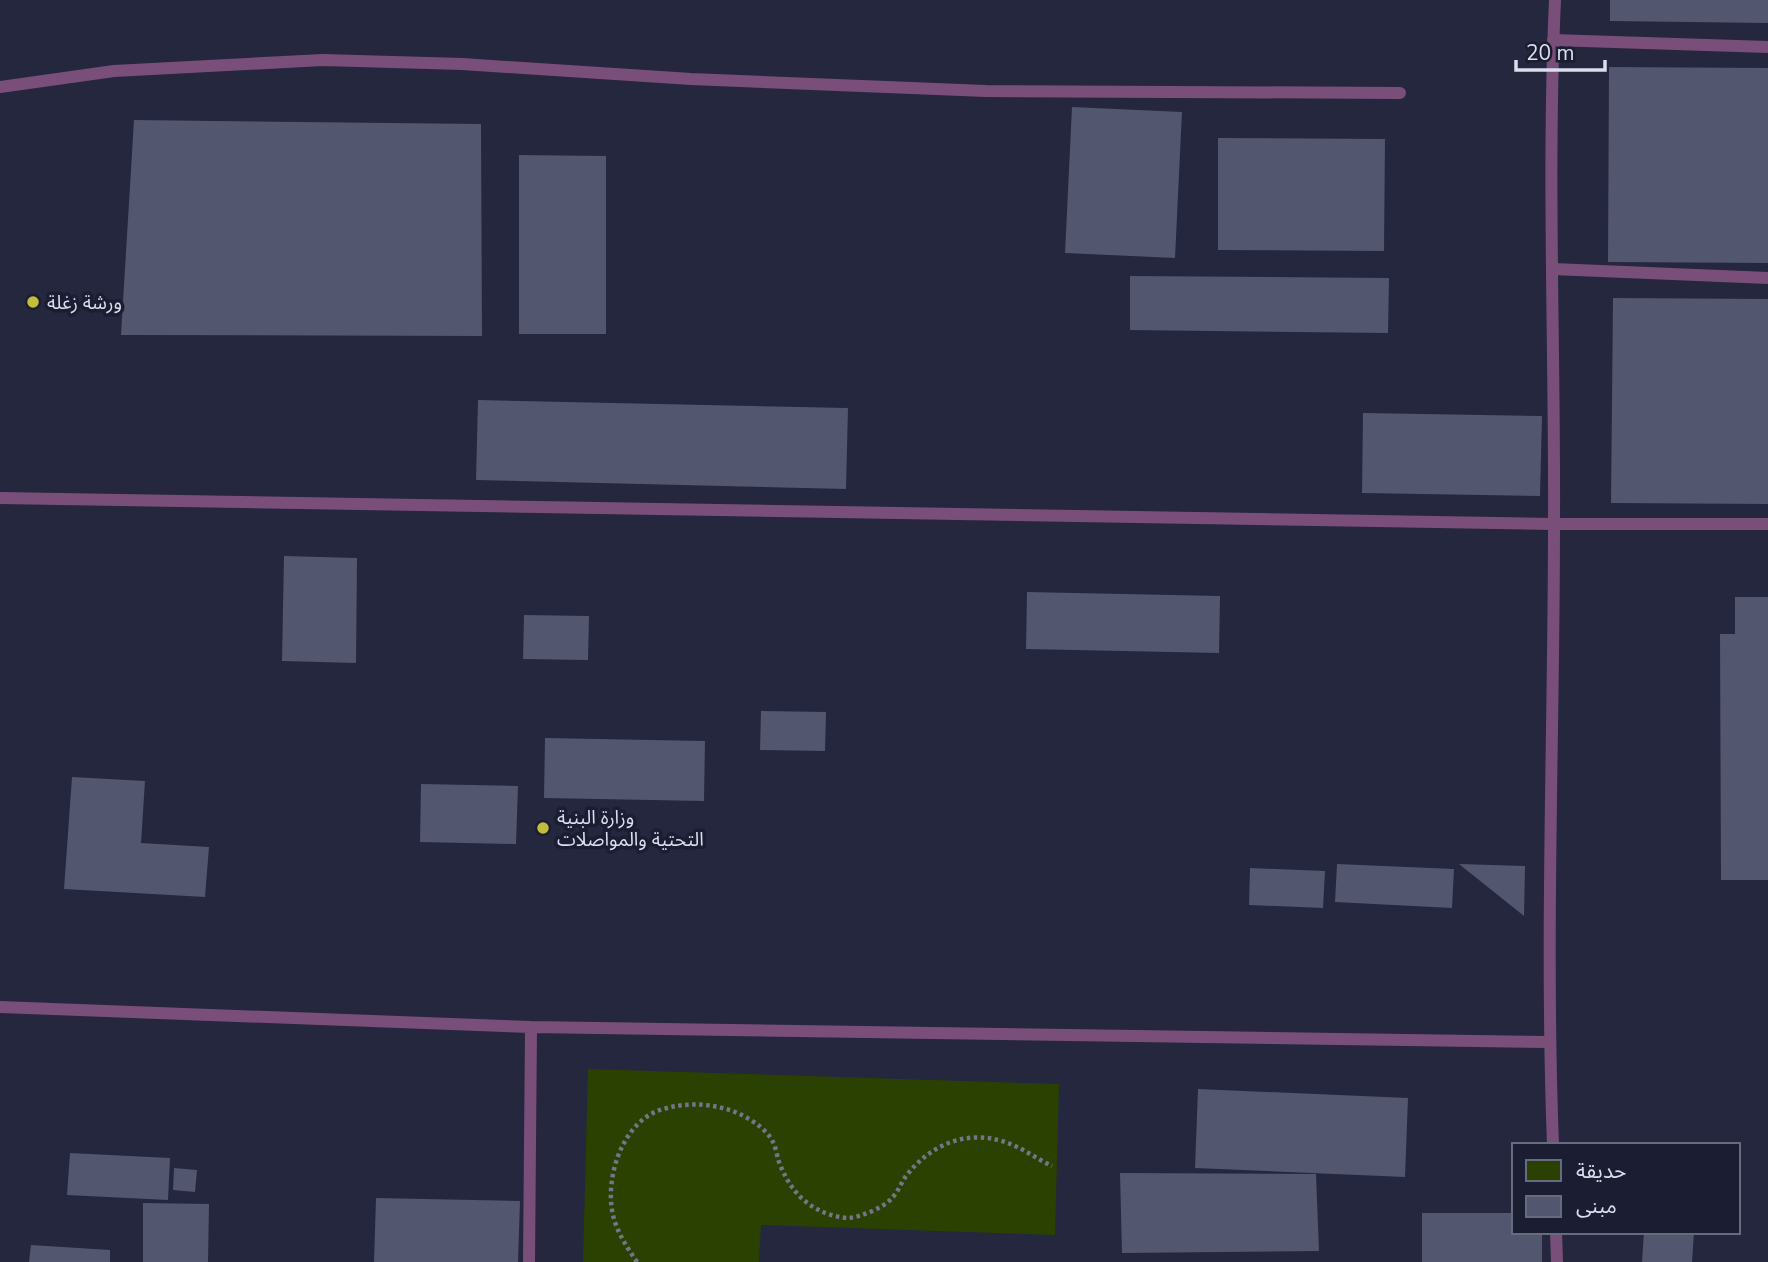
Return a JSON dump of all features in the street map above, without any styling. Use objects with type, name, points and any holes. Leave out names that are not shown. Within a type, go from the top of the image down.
[{"type":"lane","points":[[1553,1143],[1549,1042],[1555,0]]},
{"type":"lane","points":[[1553,40],[1768,47]]},
{"type":"lane","points":[[0,87],[114,71],[323,60],[462,64],[704,80],[986,91],[1400,93]]},
{"type":"lane","points":[[1553,269],[1768,278]]},
{"type":"lane","points":[[0,498],[1554,524],[1768,524]]},
{"type":"lane","points":[[0,1007],[531,1027],[1549,1042]]},
{"type":"lane","points":[[529,1262],[531,1027]]},
{"type":"lane","points":[[1556,1234],[1557,1262]]},
{"type":"path","points":[[637,1262],[619,1233],[612,1213],[611,1175],[616,1158],[627,1138],[643,1120],[661,1109],[693,1104],[728,1109],[752,1120],[772,1139],[780,1164],[793,1189],[806,1205],[849,1218],[891,1200],[906,1176],[926,1153],[949,1142],[973,1138],[1004,1142],[1052,1166]]},
{"type":"green space","points":[[588,1069],[1059,1084],[1055,1235],[761,1225],[759,1262],[583,1262]]},
{"type":"building","points":[[1610,0],[1768,0],[1768,23],[1610,21]]},
{"type":"building","points":[[1609,67],[1768,68],[1768,263],[1608,262]]},
{"type":"building","points":[[1072,107],[1182,112],[1175,258],[1065,253]]},
{"type":"building","points":[[134,120],[481,124],[482,336],[121,335]]},
{"type":"building","points":[[1218,138],[1385,139],[1384,251],[1218,250]]},
{"type":"building","points":[[519,155],[606,156],[606,334],[519,334]]},
{"type":"building","points":[[1130,276],[1389,278],[1388,333],[1130,330]]},
{"type":"building","points":[[1613,298],[1768,299],[1768,504],[1611,503]]},
{"type":"building","points":[[478,400],[848,408],[846,489],[476,480]]},
{"type":"building","points":[[1363,413],[1542,416],[1540,496],[1362,493]]},
{"type":"building","points":[[284,556],[357,558],[356,663],[282,661]]},
{"type":"building","points":[[1027,592],[1220,596],[1219,653],[1026,649]]},
{"type":"building","points":[[1735,597],[1768,597],[1768,880],[1721,880],[1720,634],[1735,634]]},
{"type":"building","points":[[524,615],[589,616],[588,660],[523,659]]},
{"type":"building","points":[[761,711],[826,712],[825,751],[760,750]]},
{"type":"building","points":[[545,738],[705,741],[704,801],[544,798]]},
{"type":"building","points":[[72,777],[145,781],[141,843],[209,847],[205,897],[64,889]]},
{"type":"building","points":[[421,784],[518,786],[516,844],[420,842]]},
{"type":"building","points":[[1337,864],[1454,869],[1452,908],[1335,902]]},
{"type":"building","points":[[1459,864],[1525,866],[1524,916]]},
{"type":"building","points":[[1250,868],[1325,871],[1323,908],[1249,905]]},
{"type":"building","points":[[1198,1089],[1408,1098],[1405,1177],[1195,1168]]},
{"type":"building","points":[[70,1153],[170,1158],[168,1200],[67,1195]]},
{"type":"building","points":[[174,1168],[197,1170],[195,1192],[173,1190]]},
{"type":"building","points":[[1120,1173],[1316,1174],[1319,1251],[1122,1253]]},
{"type":"building","points":[[376,1198],[520,1201],[518,1262],[374,1262]]},
{"type":"building","points":[[143,1203],[209,1204],[208,1262],[143,1262]]},
{"type":"building","points":[[1422,1213],[1512,1213],[1512,1234],[1542,1234],[1542,1262],[1422,1262]]},
{"type":"building","points":[[1644,1234],[1694,1234],[1692,1262],[1642,1262]]},
{"type":"building","points":[[31,1245],[110,1250],[110,1262],[29,1262]]},
{"type":"place","name":"ورشة زغلة","points":[[33,302]]},
{"type":"place","name":"وزارة البنية التحتية والمواصلات","points":[[543,828]]}]
